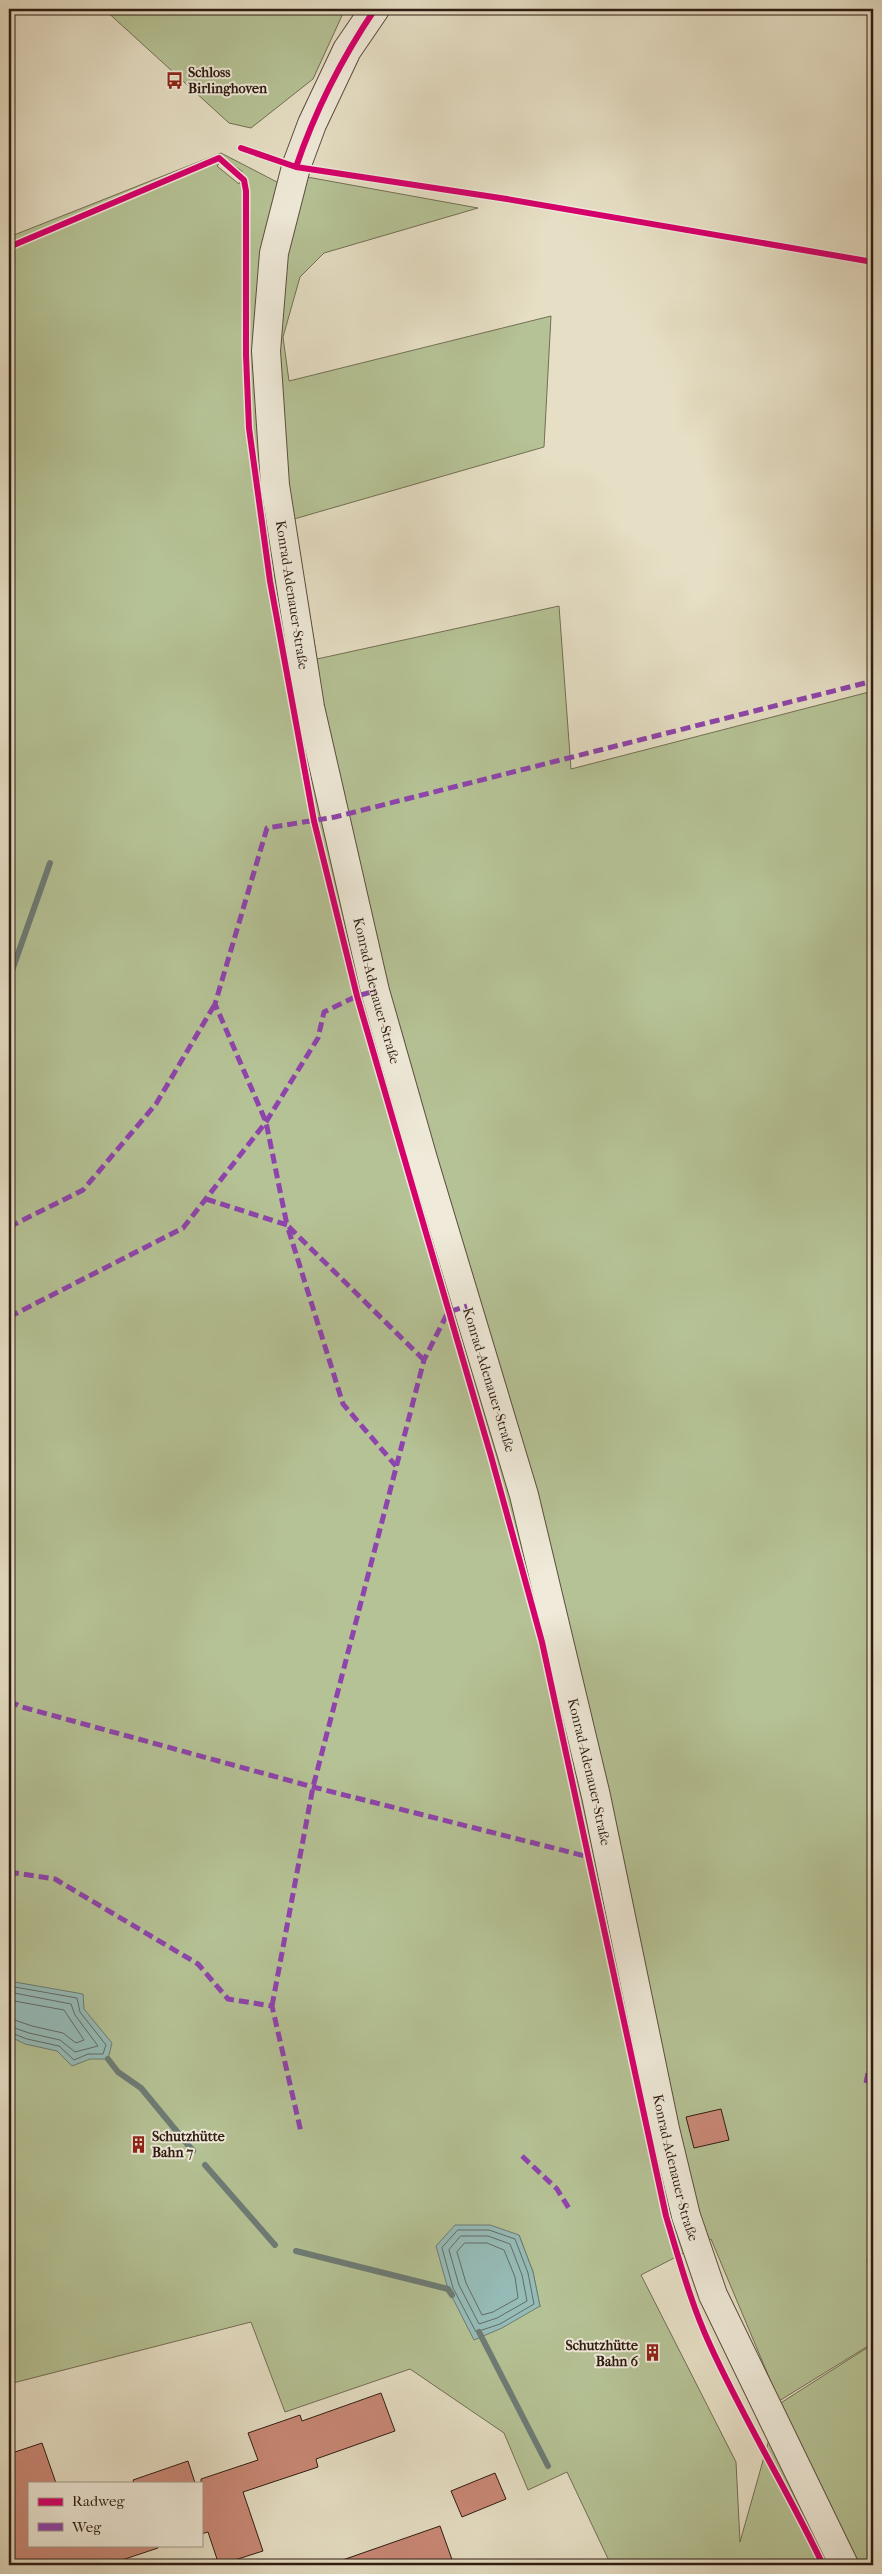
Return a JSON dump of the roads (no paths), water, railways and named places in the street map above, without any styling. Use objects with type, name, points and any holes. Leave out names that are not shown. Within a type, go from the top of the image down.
[{"type":"street","name":"Konrad-Adenauer-Straße","points":[[375,9],[347,50],[312,124],[296,167],[274,253],[266,351],[274,466],[310,707],[353,899],[376,991],[423,1159],[524,1496],[596,1796],[665,2129],[686,2216],[712,2295],[844,2565]]},
{"type":"water","points":[[9,1981],[83,1994],[84,2009],[112,2043],[108,2059],[90,2059],[72,2066],[57,2051],[25,2044],[9,2036]]},
{"type":"water","points":[[455,2225],[490,2225],[519,2235],[533,2272],[540,2306],[502,2328],[474,2340],[448,2289],[436,2246]]},
{"type":"waterway","points":[[9,979],[50,863]]},
{"type":"waterway","points":[[108,2059],[118,2072],[141,2088],[193,2151]]},
{"type":"waterway","points":[[205,2165],[275,2245]]},
{"type":"waterway","points":[[296,2251],[448,2289],[452,2295]]},
{"type":"waterway","points":[[479,2332],[548,2466]]},
{"type":"place","name":"Schloss Birlinghoven","points":[[174,80]]},
{"type":"place","name":"Schutzhütte Bahn 7","points":[[138,2144]]},
{"type":"place","name":"Schutzhütte Bahn 6","points":[[652,2353]]}]
